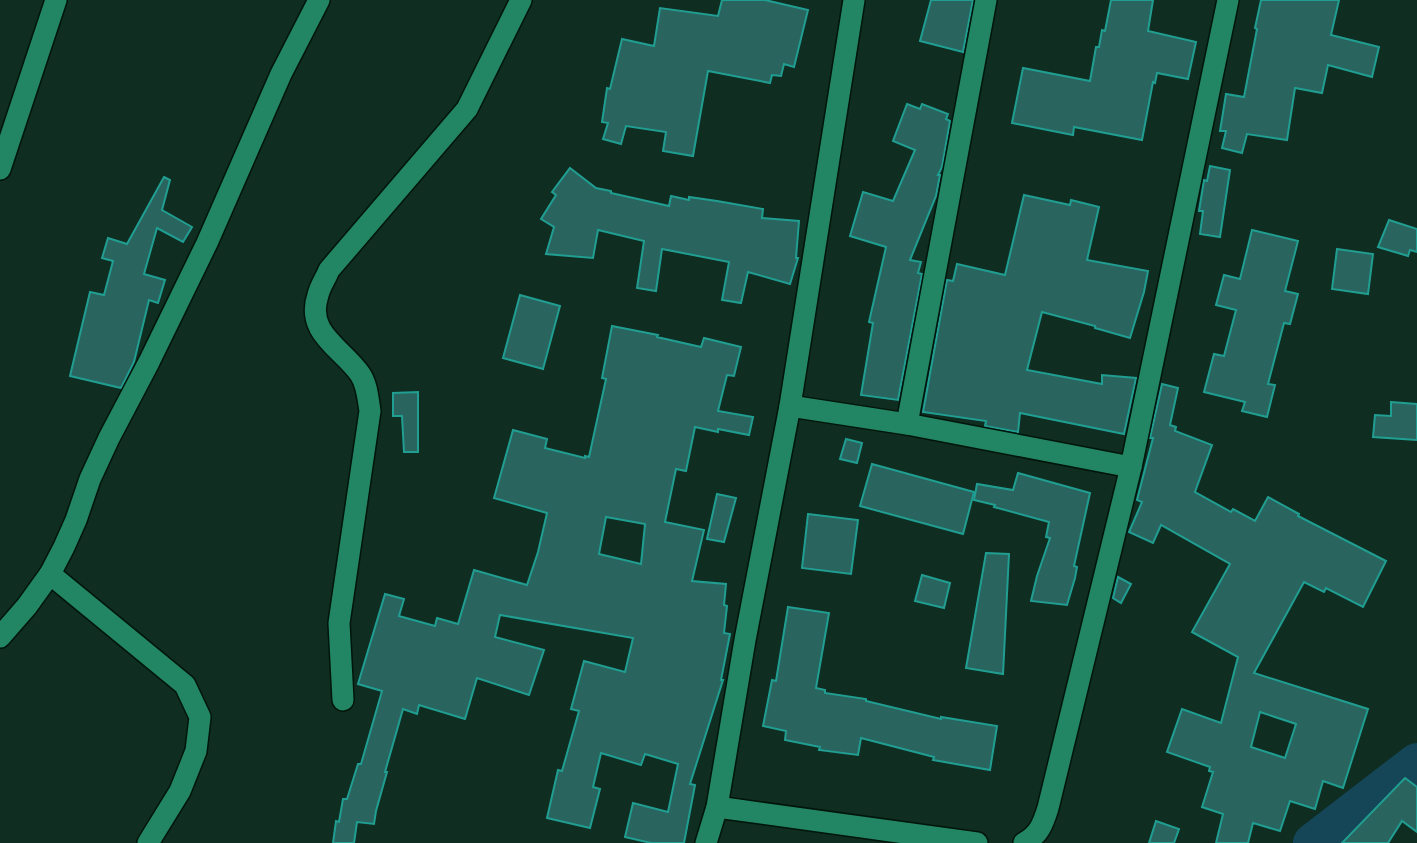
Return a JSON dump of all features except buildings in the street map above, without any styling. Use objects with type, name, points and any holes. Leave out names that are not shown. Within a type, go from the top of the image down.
[{"type":"street","points":[[0,169],[56,0]]},
{"type":"street","points":[[0,637],[27,606],[50,573],[76,520],[90,479],[109,438],[172,315],[281,74],[319,0]]},
{"type":"street","points":[[343,700],[339,622],[369,411],[368,393],[361,375],[321,332],[316,317],[317,297],[329,270],[467,109],[521,0]]},
{"type":"street","points":[[706,843],[717,807],[745,640],[790,406],[855,0]]},
{"type":"street","points":[[907,424],[986,0]]},
{"type":"street","points":[[1024,843],[1041,830],[1048,808],[1131,467],[1228,0]]},
{"type":"street","points":[[790,406],[907,424],[1131,467]]},
{"type":"street","points":[[50,573],[185,685],[200,717],[197,751],[180,791],[148,843]]},
{"type":"street","points":[[717,807],[977,843]]},
{"type":"waterway","points":[[1313,843],[1417,763]]}]
